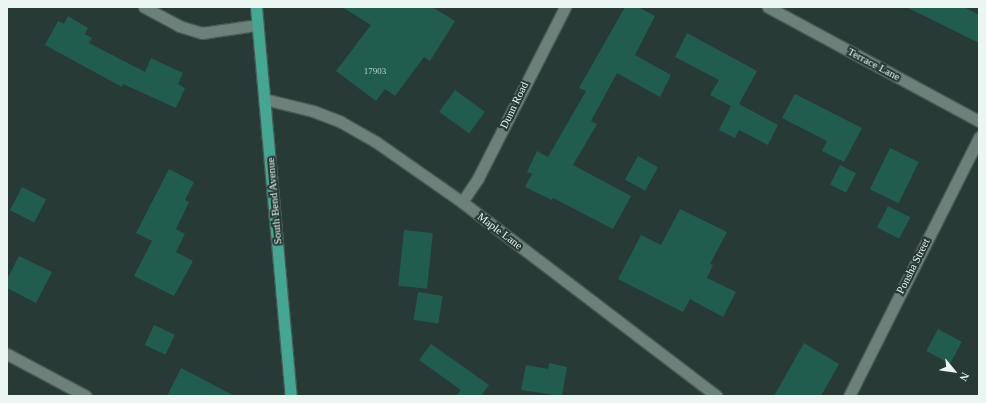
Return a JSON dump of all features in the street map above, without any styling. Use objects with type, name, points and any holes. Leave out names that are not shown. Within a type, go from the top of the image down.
[{"type":"main road","name":"South Bend Avenue","points":[[256,7],[291,396]]},
{"type":"street","points":[[144,7],[179,26],[202,33],[257,25]]},
{"type":"street","name":"Dunn Road","points":[[462,202],[478,178],[564,7]]},
{"type":"street","name":"Terrace Lane","points":[[768,7],[979,121]]},
{"type":"street","name":"Maple Lane","points":[[264,99],[313,110],[341,122],[376,142],[462,202],[717,396]]},
{"type":"street","name":"Ponsha Street","points":[[849,396],[979,137]]},
{"type":"street","points":[[7,354],[86,396]]},
{"type":"building","points":[[342,7],[432,7],[455,21],[430,61],[424,57],[395,96],[385,89],[376,101],[336,71],[371,25]]},
{"type":"building","points":[[625,7],[638,7],[655,16],[635,55],[671,75],[660,97],[617,73],[591,121],[597,124],[573,165],[631,196],[613,229],[553,198],[552,200],[525,187],[532,174],[527,172],[537,151],[548,157],[586,91],[579,88]]},
{"type":"building","points":[[906,7],[964,7],[979,15],[979,43]]},
{"type":"building","points":[[68,16],[88,28],[85,34],[92,38],[89,43],[145,72],[151,58],[183,73],[178,84],[185,88],[176,108],[123,84],[122,87],[45,45],[58,21],[64,24]]},
{"type":"building","points":[[687,33],[757,71],[739,104],[778,125],[768,145],[739,130],[735,138],[719,130],[731,106],[710,95],[719,80],[675,57]]},
{"type":"building","points":[[455,90],[485,112],[469,134],[439,112]]},
{"type":"building","points":[[795,94],[862,128],[844,162],[822,151],[827,141],[782,118]]},
{"type":"building","points":[[890,148],[919,162],[899,203],[870,189]]},
{"type":"building","points":[[638,156],[658,167],[645,191],[625,180]]},
{"type":"building","points":[[840,165],[856,173],[846,193],[830,185]]},
{"type":"building","points":[[169,169],[194,182],[185,200],[189,202],[176,229],[185,234],[176,252],[193,261],[174,296],[134,276],[152,241],[136,233]]},
{"type":"building","points":[[22,187],[46,199],[34,222],[10,210]]},
{"type":"building","points":[[888,206],[910,217],[899,239],[877,227]]},
{"type":"building","points":[[680,209],[727,232],[710,264],[713,265],[707,278],[736,292],[723,317],[690,299],[683,312],[618,279],[641,235],[661,245]]},
{"type":"building","points":[[404,230],[433,233],[427,289],[398,286]]},
{"type":"building","points":[[19,256],[52,272],[36,303],[7,288],[7,279]]},
{"type":"building","points":[[418,292],[443,296],[438,324],[414,320]]},
{"type":"building","points":[[154,325],[175,335],[166,355],[145,345]]},
{"type":"building","points":[[938,329],[962,342],[950,364],[926,351]]},
{"type":"building","points":[[804,343],[839,364],[821,396],[774,396]]},
{"type":"building","points":[[431,344],[489,385],[481,396],[456,396],[461,390],[419,360]]},
{"type":"building","points":[[549,363],[567,367],[562,396],[521,390],[526,365],[548,369]]},
{"type":"building","points":[[181,368],[235,396],[167,396]]}]
